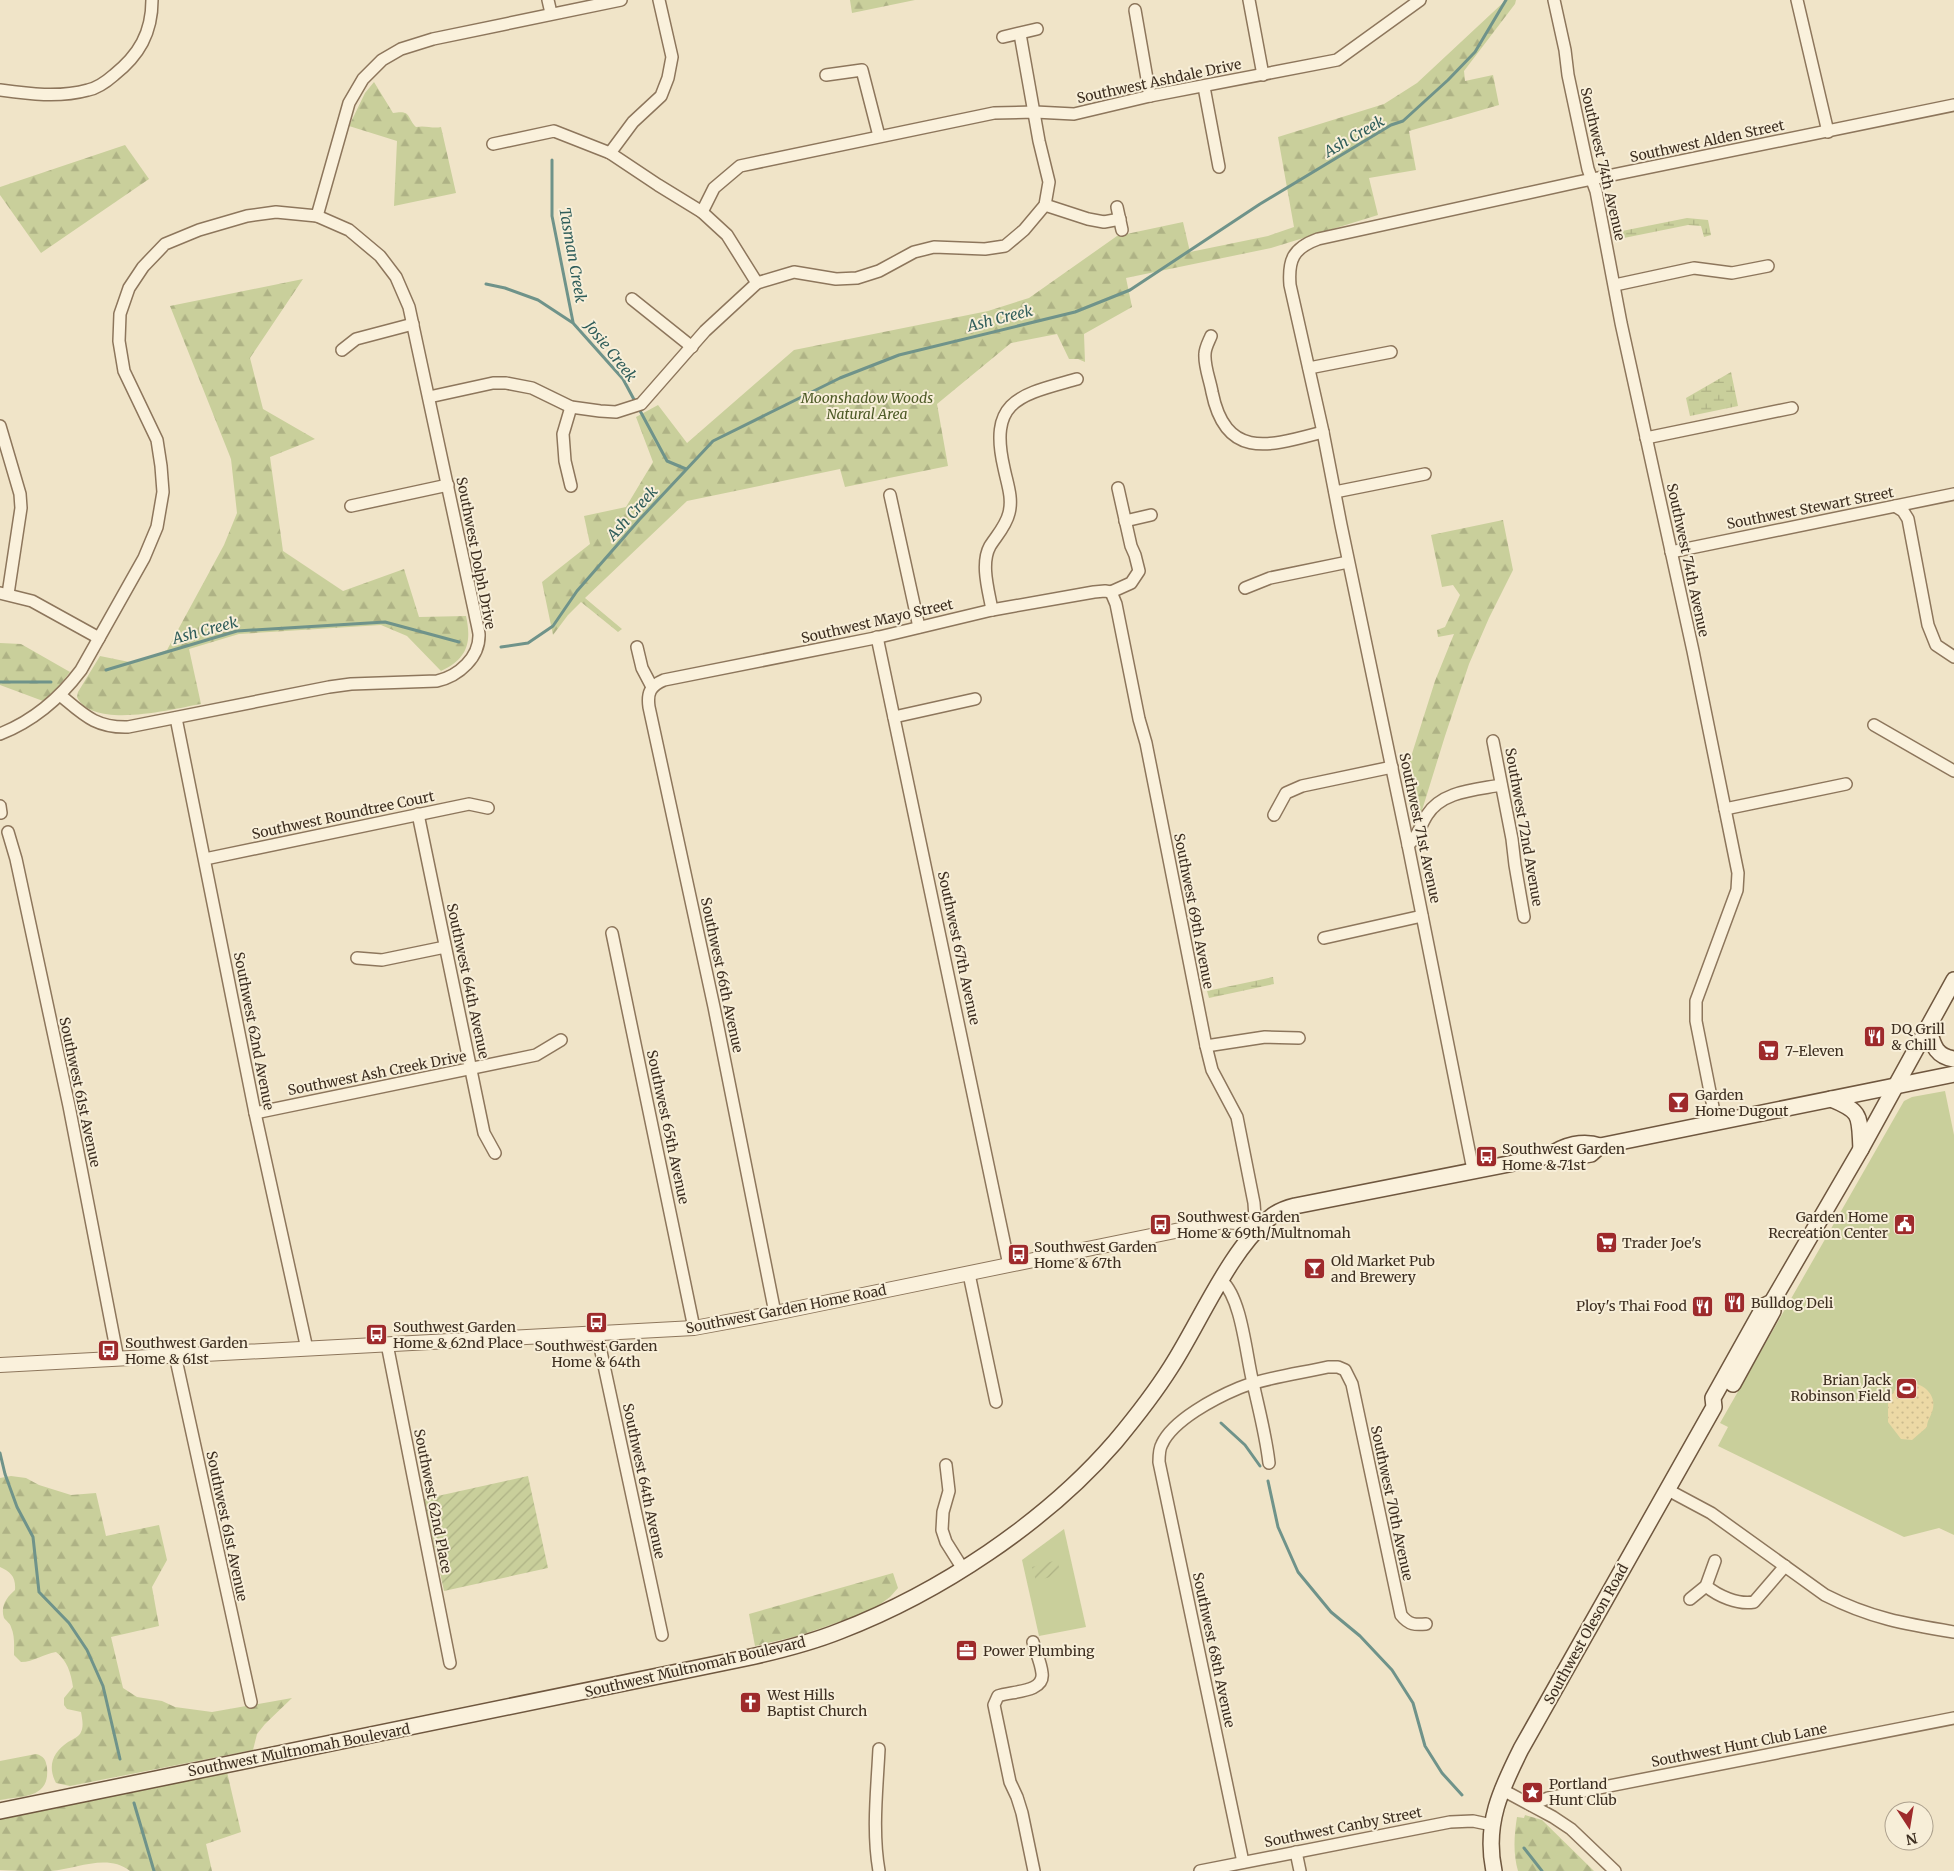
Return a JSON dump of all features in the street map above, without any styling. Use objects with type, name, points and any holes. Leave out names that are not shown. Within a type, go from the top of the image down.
[{"type":"main road","name":"Southwest Oleson Road","points":[[1494,1871],[1491,1843],[1492,1824],[1501,1789],[1521,1749],[1714,1407],[1721,1405],[1774,1312],[1772,1302],[1861,1149],[1954,980]]},
{"type":"main road","points":[[1928,1027],[1937,1051],[1946,1058],[1954,1059]]},
{"type":"main road","points":[[1256,1232],[1272,1217],[1295,1206],[1549,1156],[1560,1148],[1589,1142],[1600,1146],[1954,1074]]},
{"type":"main road","points":[[1831,1099],[1848,1106],[1860,1119],[1861,1149]]},
{"type":"main road","name":"Southwest Multnomah Boulevard","points":[[0,1811],[773,1652],[838,1632],[866,1620],[929,1589],[963,1569],[1040,1515],[1088,1471],[1114,1444],[1149,1400],[1171,1367],[1236,1258],[1256,1232]]},
{"type":"street","points":[[0,90],[61,95],[88,90],[104,84],[129,64],[139,51],[148,26],[152,0]]},
{"type":"street","points":[[548,0],[551,13]]},
{"type":"street","points":[[317,216],[349,103],[363,79],[382,60],[412,44],[551,13],[621,0]]},
{"type":"street","points":[[610,153],[633,122],[661,96],[668,78],[672,57],[659,0]]},
{"type":"street","points":[[1249,0],[1263,75]]},
{"type":"street","name":"Southwest Ashdale Drive","points":[[702,212],[714,188],[740,166],[994,113],[1035,112],[1074,114],[1150,96],[1337,60],[1420,0]]},
{"type":"street","name":"Southwest 74th Avenue","points":[[1556,0],[1568,75],[1588,169],[1596,191],[1646,438],[1737,866],[1737,886],[1697,994],[1695,1007],[1697,1027],[1716,1122]]},
{"type":"street","points":[[1797,0],[1828,132]]},
{"type":"street","points":[[1135,10],[1150,96]]},
{"type":"street","points":[[1003,37],[1037,29]]},
{"type":"street","points":[[429,397],[506,383],[532,388],[571,407],[616,412],[641,404],[704,331],[756,283],[794,272],[836,280],[857,278],[879,271],[914,252],[934,247],[985,249],[1005,246],[1024,230],[1045,205],[1049,182],[1039,141],[1020,34]]},
{"type":"street","points":[[826,75],[862,70],[879,136]]},
{"type":"street","points":[[1204,87],[1219,167]]},
{"type":"street","name":"Southwest Alden Street","points":[[1294,254],[1310,242],[1318,239],[1954,105]]},
{"type":"street","points":[[493,144],[554,130],[610,153],[702,212],[727,235],[756,283]]},
{"type":"street","points":[[1045,205],[1088,219],[1121,225],[1117,206]]},
{"type":"street","name":"Southwest Dolph Drive","points":[[0,734],[24,723],[46,708],[81,670],[144,558],[157,528],[162,492],[157,440],[124,371],[119,341],[120,314],[129,288],[143,267],[165,244],[199,230],[247,216],[276,212],[317,216],[348,230],[380,256],[396,277],[404,292],[429,397],[479,635],[477,648],[470,660],[446,679],[437,681],[351,684],[328,687],[128,726],[115,727],[104,725],[83,715],[60,695]]},
{"type":"street","name":"Southwest 71st Avenue","points":[[1294,254],[1290,261],[1290,284],[1323,432],[1348,562],[1474,1170]]},
{"type":"street","points":[[1615,285],[1694,268],[1732,273],[1768,266]]},
{"type":"street","points":[[632,299],[692,347]]},
{"type":"street","points":[[342,350],[356,339],[413,324]]},
{"type":"street","points":[[1211,336],[1205,354],[1214,401],[1220,420],[1233,435],[1250,444],[1261,444],[1323,432]]},
{"type":"street","points":[[1309,368],[1391,352]]},
{"type":"street","points":[[992,610],[986,564],[989,548],[1004,527],[1009,513],[1011,497],[1001,454],[1000,428],[1007,410],[1026,394],[1077,379]]},
{"type":"street","points":[[571,407],[563,434],[565,461],[571,486]]},
{"type":"street","points":[[1646,438],[1792,408]]},
{"type":"street","points":[[0,426],[18,481],[21,508],[4,593],[32,601],[99,638]]},
{"type":"street","points":[[1335,492],[1425,474]]},
{"type":"street","points":[[351,506],[448,485]]},
{"type":"street","points":[[1111,592],[1131,584],[1139,571],[1136,555],[1130,546],[1118,488]]},
{"type":"street","name":"Southwest Stewart Street","points":[[1671,552],[1954,494]]},
{"type":"street","points":[[890,495],[918,627]]},
{"type":"street","points":[[1895,506],[1908,519],[1924,607],[1933,638],[1936,645],[1954,657]]},
{"type":"street","points":[[1125,521],[1151,515]]},
{"type":"street","points":[[1245,588],[1270,578],[1348,562]]},
{"type":"street","name":"Southwest Mayo Street","points":[[652,686],[664,680],[878,637],[992,610],[1094,592],[1111,592]]},
{"type":"street","name":"Southwest 69th Avenue","points":[[1111,592],[1116,604],[1139,719],[1146,743],[1206,1046],[1212,1070],[1237,1117],[1254,1203],[1256,1232]]},
{"type":"street","name":"Southwest 67th Avenue","points":[[878,637],[1009,1265]]},
{"type":"street","points":[[637,646],[642,668],[652,686]]},
{"type":"street","name":"Southwest 66th Avenue","points":[[652,686],[648,699],[649,707],[714,1007],[775,1313]]},
{"type":"street","points":[[894,716],[975,699]]},
{"type":"street","name":"Southwest 62nd Avenue","points":[[176,718],[255,1113],[307,1349]]},
{"type":"street","points":[[1874,725],[1954,771]]},
{"type":"street","name":"Southwest 72nd Avenue","points":[[1494,741],[1524,917]]},
{"type":"street","points":[[1274,815],[1286,794],[1302,786],[1392,767]]},
{"type":"street","points":[[1725,809],[1846,784]]},
{"type":"street","points":[[1408,846],[1415,840],[1428,813],[1444,799],[1454,794],[1501,785]]},
{"type":"street","name":"Southwest Roundtree Court","points":[[204,859],[469,804],[488,808]]},
{"type":"street","name":"Southwest 64th Avenue","points":[[418,814],[484,1133],[495,1153]]},
{"type":"street","name":"Southwest 61st Avenue","points":[[8,832],[16,859],[69,1106],[118,1359]]},
{"type":"street","points":[[1324,938],[1422,916]]},
{"type":"street","name":"Southwest 65th Avenue","points":[[612,933],[694,1328]]},
{"type":"street","points":[[357,958],[382,960],[446,947]]},
{"type":"street","points":[[1206,1046],[1265,1037],[1299,1038]]},
{"type":"street","name":"Southwest Ash Creek Drive","points":[[255,1113],[472,1070],[536,1055],[560,1040]]},
{"type":"street","name":"Southwest Garden Home Road","points":[[0,1365],[694,1328],[1224,1221],[1237,1222],[1256,1232]]},
{"type":"street","points":[[969,1274],[996,1402]]},
{"type":"street","points":[[1222,1281],[1228,1287],[1234,1301],[1260,1410],[1269,1463]]},
{"type":"street","name":"Southwest 64th Avenue","points":[[597,1333],[662,1635]]},
{"type":"street","name":"Southwest 62nd Place","points":[[387,1344],[450,1663]]},
{"type":"street","name":"Southwest 61st Avenue","points":[[175,1355],[251,1702]]},
{"type":"street","name":"Southwest 70th Avenue","points":[[1253,1384],[1328,1367],[1338,1367],[1345,1370],[1352,1384],[1402,1615],[1406,1622],[1414,1625],[1426,1624]]},
{"type":"street","name":"Southwest 68th Avenue","points":[[1243,1862],[1159,1456],[1162,1444],[1174,1428],[1197,1410],[1240,1388],[1253,1384]]},
{"type":"street","points":[[946,1465],[949,1491],[943,1512],[942,1530],[946,1542],[963,1569]]},
{"type":"street","points":[[1668,1490],[1711,1513],[1824,1594],[1852,1608],[1898,1623],[1954,1632]]},
{"type":"street","points":[[1690,1599],[1706,1586],[1715,1561]]},
{"type":"street","points":[[1706,1586],[1716,1594],[1740,1602],[1754,1602],[1785,1566]]},
{"type":"street","points":[[1033,1642],[1042,1674],[1040,1684],[1033,1688],[998,1696],[994,1705],[1010,1782],[1022,1813],[1034,1871]]},
{"type":"street","name":"Southwest Hunt Club Lane","points":[[1531,1805],[1548,1798],[1954,1718]]},
{"type":"street","points":[[878,1871],[875,1815],[879,1750]]},
{"type":"street","points":[[1501,1789],[1571,1828],[1615,1871]]},
{"type":"street","name":"Southwest Canby Street","points":[[1200,1871],[1450,1822],[1473,1821],[1492,1824]]},
{"type":"street","points":[[1296,1852],[1300,1871]]},
{"type":"green space","points":[[850,0],[915,0],[852,13]]},
{"type":"green space","name":"Moonshadow Woods Natural Area","points":[[1506,0],[1516,0],[1515,4],[1464,71],[1465,81],[1493,75],[1499,105],[1409,131],[1416,170],[1369,178],[1378,215],[1271,248],[1126,278],[1132,307],[1084,334],[1085,362],[1078,359],[1069,359],[1057,334],[1011,343],[937,404],[948,466],[845,487],[840,469],[687,501],[585,598],[622,629],[618,632],[581,602],[568,615],[553,635],[542,582],[590,544],[584,516],[626,507],[653,462],[636,417],[658,405],[687,443],[794,350],[988,311],[1029,298],[1117,236],[1183,222],[1190,252],[1268,236],[1294,227],[1278,137],[1384,104],[1417,83]]},
{"type":"green space","points":[[374,82],[393,113],[406,113],[416,127],[441,127],[456,193],[394,206],[397,141],[349,126],[365,93]]},
{"type":"green space","points":[[125,145],[149,179],[41,253],[0,195],[0,187]]},
{"type":"green space","points":[[1687,218],[1708,220],[1711,235],[1704,237],[1701,226],[1688,225],[1619,239],[1617,232]]},
{"type":"green space","points":[[303,279],[250,358],[263,409],[315,439],[270,457],[283,551],[343,591],[404,569],[419,617],[466,616],[468,642],[466,649],[457,661],[441,671],[407,636],[381,625],[239,634],[189,649],[201,704],[134,715],[99,713],[86,707],[77,697],[78,692],[100,656],[134,663],[167,650],[224,545],[237,513],[231,459],[170,306]]},
{"type":"green space","points":[[1731,372],[1738,406],[1690,416],[1686,398]]},
{"type":"green space","points":[[1503,520],[1513,570],[1469,664],[1415,833],[1404,779],[1435,681],[1454,634],[1438,637],[1437,630],[1445,627],[1460,595],[1453,585],[1442,587],[1431,535]]},
{"type":"green space","points":[[0,643],[21,644],[70,672],[43,701],[0,685]]},
{"type":"green space","points":[[1273,977],[1274,984],[1209,998],[1207,991]]},
{"type":"green space","name":"Garden Home Recreation Center","points":[[1945,1091],[1954,1135],[1954,1535],[1939,1528],[1904,1537],[1718,1446],[1728,1427],[1720,1423],[1904,1101],[1912,1097]]},
{"type":"green space","points":[[11,1476],[26,1478],[39,1485],[71,1495],[96,1493],[106,1536],[159,1525],[167,1560],[152,1587],[159,1626],[111,1637],[123,1688],[137,1697],[162,1701],[175,1707],[212,1712],[292,1698],[257,1734],[253,1750],[70,1786],[56,1783],[52,1771],[53,1760],[63,1746],[80,1734],[82,1727],[81,1712],[67,1709],[64,1705],[64,1698],[73,1687],[68,1667],[60,1655],[56,1652],[30,1661],[21,1662],[14,1655],[13,1634],[4,1618],[3,1610],[7,1599],[15,1590],[15,1582],[10,1573],[0,1567],[0,1478]]},
{"type":"green space","points":[[528,1476],[548,1568],[444,1591],[424,1499]]},
{"type":"green space","points":[[1064,1529],[1086,1627],[1039,1636],[1022,1560]]},
{"type":"green space","points":[[1057,1560],[1061,1574],[1036,1581],[1032,1567]]},
{"type":"green space","points":[[893,1573],[898,1588],[890,1597],[871,1611],[798,1636],[755,1646],[749,1614]]},
{"type":"green space","points":[[36,1754],[43,1757],[46,1763],[47,1778],[44,1785],[33,1794],[0,1800],[0,1761]]},
{"type":"green space","points":[[227,1772],[241,1832],[206,1844],[212,1871],[130,1871],[112,1863],[92,1864],[51,1871],[0,1870],[0,1819]]},
{"type":"green space","points":[[1525,1815],[1542,1820],[1594,1871],[1518,1871],[1515,1851],[1516,1824],[1517,1817],[1524,1818]]},
{"type":"sand","points":[[1910,1383],[1921,1385],[1925,1388],[1932,1396],[1933,1401],[1927,1427],[1912,1440],[1901,1439],[1888,1422],[1888,1400],[1897,1387]]},
{"type":"waterway","name":"Ash Creek","points":[[501,647],[528,643],[553,626],[577,591],[639,520],[713,441],[840,378],[899,355],[1075,312],[1130,290],[1260,204],[1391,125],[1403,121],[1448,80],[1475,52],[1506,0]]},
{"type":"waterway","name":"Tasman Creek","points":[[552,160],[552,216],[573,322]]},
{"type":"waterway","name":"Josie Creek","points":[[486,284],[505,288],[538,300],[573,323],[623,379],[667,461],[686,469]]},
{"type":"waterway","name":"Ash Creek","points":[[106,670],[237,631],[385,622],[459,642]]},
{"type":"waterway","name":"Ash Creek","points":[[0,682],[51,682]]},
{"type":"waterway","points":[[1221,1423],[1245,1445],[1260,1466]]},
{"type":"waterway","points":[[0,1453],[5,1474],[17,1507],[33,1537],[39,1592],[69,1623],[87,1650],[103,1686],[120,1759]]},
{"type":"waterway","points":[[1268,1481],[1278,1527],[1298,1572],[1331,1612],[1360,1636],[1392,1670],[1413,1703],[1425,1746],[1442,1773],[1462,1795]]},
{"type":"waterway","points":[[134,1803],[154,1871]]},
{"type":"waterway","points":[[1524,1848],[1542,1871]]},
{"type":"place","name":"DQ Grill & Chill","points":[[1875,1037]]},
{"type":"place","name":"7-Eleven","points":[[1769,1051]]},
{"type":"place","name":"Garden Home Dugout","points":[[1679,1103]]},
{"type":"place","name":"Southwest Garden Home & 71st","points":[[1486,1157]]},
{"type":"place","name":"Southwest Garden Home & 69th/Multnomah","points":[[1161,1225]]},
{"type":"place","name":"Garden Home Recreation Center","points":[[1904,1225]]},
{"type":"place","name":"Trader Joe's","points":[[1606,1243]]},
{"type":"place","name":"Southwest Garden Home & 67th","points":[[1018,1255]]},
{"type":"place","name":"Old Market Pub and Brewery","points":[[1315,1269]]},
{"type":"place","name":"Bulldog Deli","points":[[1735,1303]]},
{"type":"place","name":"Ploy's Thai Food","points":[[1703,1306]]},
{"type":"place","name":"Southwest Garden Home & 64th","points":[[596,1323]]},
{"type":"place","name":"Southwest Garden Home & 62nd Place","points":[[377,1335]]},
{"type":"place","name":"Southwest Garden Home & 61st","points":[[109,1351]]},
{"type":"place","name":"Brian Jack Robinson Field","points":[[1907,1388]]},
{"type":"place","name":"Power Plumbing","points":[[967,1651]]},
{"type":"place","name":"West Hills Baptist Church","points":[[751,1703]]},
{"type":"place","name":"Portland Hunt Club","points":[[1533,1792]]}]
